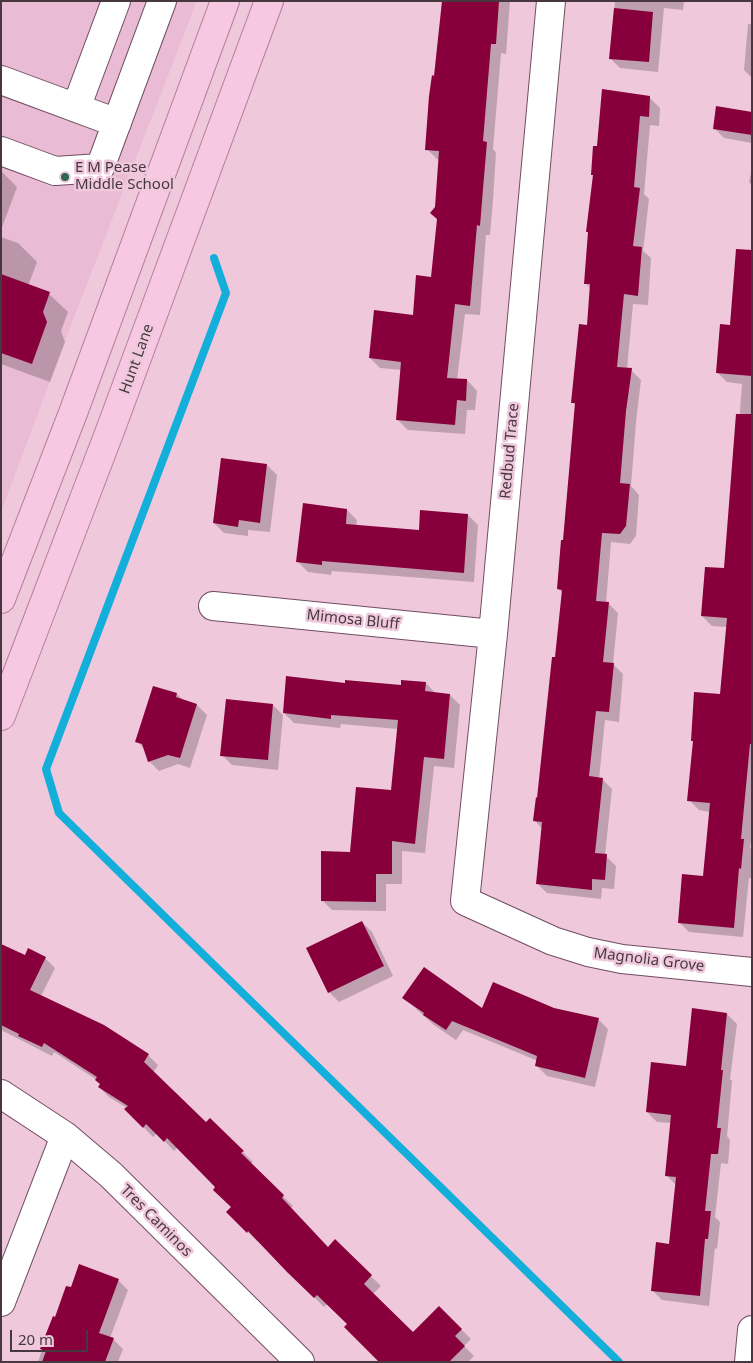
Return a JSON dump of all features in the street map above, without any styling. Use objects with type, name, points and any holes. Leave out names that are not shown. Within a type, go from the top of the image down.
[{"type":"main road","points":[[1,599],[73,413],[225,1]]},
{"type":"main road","name":"Hunt Lane","points":[[1,716],[111,428],[269,1]]},
{"type":"main road","points":[[73,413],[111,428]]},
{"type":"street","points":[[76,108],[116,1]]},
{"type":"street","points":[[1,151],[55,171],[100,168],[162,1]]},
{"type":"street","name":"Redbud Trace","points":[[465,901],[494,634],[551,1]]},
{"type":"street","points":[[1,80],[117,124]]},
{"type":"street","name":"Mimosa Bluff","points":[[213,606],[494,634]]},
{"type":"street","name":"Magnolia Grove","points":[[465,901],[553,941],[588,952],[622,959],[752,972]]},
{"type":"street","name":"Tres Caminos","points":[[1,1094],[65,1136],[111,1175],[300,1362]]},
{"type":"street","points":[[1,1302],[65,1136]]},
{"type":"street","points":[[749,1362],[752,1330]]},
{"type":"shaded area","name":"E M Pease Middle School","points":[[1,1],[197,1],[73,320],[1,512]]},
{"type":"building","points":[[442,1],[499,1],[496,44],[491,44],[483,141],[487,142],[480,226],[477,225],[470,306],[455,304],[447,378],[467,379],[466,401],[457,400],[455,425],[396,420],[401,362],[369,358],[374,310],[413,315],[416,275],[431,277],[437,219],[430,213],[435,207],[439,151],[425,150],[429,96],[432,75],[434,76]]},
{"type":"building","points":[[614,8],[653,12],[649,62],[609,59]]},
{"type":"building","points":[[602,89],[650,96],[649,117],[640,116],[634,187],[640,188],[633,246],[642,247],[638,296],[624,294],[617,367],[632,368],[626,411],[620,483],[630,484],[626,526],[620,534],[602,533],[596,601],[609,602],[603,662],[614,663],[609,712],[596,711],[589,776],[603,778],[595,853],[607,854],[605,880],[592,879],[592,890],[536,884],[542,822],[533,821],[552,657],[555,657],[562,590],[557,589],[575,403],[571,403],[579,324],[587,325],[590,284],[584,284],[588,232],[586,232],[593,175],[591,175],[593,146],[597,146]]},
{"type":"building","points":[[716,106],[752,112],[752,135],[713,129]]},
{"type":"building","points":[[736,249],[752,250],[752,376],[716,373],[720,324],[730,325]]},
{"type":"building","points":[[1,274],[50,292],[43,312],[47,322],[32,364],[1,353]]},
{"type":"building","points":[[736,414],[752,414],[752,744],[750,744],[741,839],[744,839],[741,869],[739,868],[734,928],[678,923],[682,874],[703,876],[710,803],[687,801],[693,741],[691,741],[694,692],[720,694],[727,618],[701,616],[705,567],[724,568]]},
{"type":"building","points":[[221,458],[267,464],[260,523],[239,520],[238,527],[213,523]]},
{"type":"building","points":[[303,503],[347,509],[346,524],[419,530],[420,510],[468,514],[464,573],[322,561],[322,565],[296,562]]},
{"type":"building","points":[[286,676],[345,683],[345,680],[401,685],[401,680],[426,682],[425,691],[450,694],[444,759],[424,757],[415,844],[392,841],[392,874],[376,874],[376,902],[321,901],[321,851],[350,852],[356,787],[391,790],[398,720],[331,715],[331,719],[283,713]]},
{"type":"building","points":[[153,686],[177,693],[176,697],[197,704],[180,758],[168,755],[148,762],[142,744],[135,742]]},
{"type":"building","points":[[226,699],[273,704],[268,760],[220,756]]},
{"type":"building","points":[[362,921],[384,966],[328,993],[306,948]]},
{"type":"building","points":[[1,944],[25,955],[28,948],[46,957],[30,990],[104,1025],[149,1054],[144,1062],[206,1122],[210,1118],[244,1151],[241,1153],[284,1195],[282,1198],[328,1247],[335,1239],[372,1275],[364,1284],[413,1332],[439,1306],[462,1329],[455,1336],[465,1346],[449,1362],[379,1362],[344,1327],[347,1324],[317,1295],[314,1298],[248,1231],[247,1233],[226,1212],[231,1207],[213,1190],[215,1187],[167,1138],[164,1142],[146,1124],[143,1128],[124,1109],[128,1106],[98,1087],[100,1084],[95,1080],[97,1077],[44,1043],[42,1047],[18,1036],[19,1034],[1,1025]]},
{"type":"building","points":[[424,967],[482,1008],[493,982],[554,1008],[599,1018],[585,1078],[535,1066],[537,1056],[452,1021],[446,1030],[423,1015],[424,1013],[402,998]]},
{"type":"building","points":[[692,1008],[727,1013],[717,1128],[721,1128],[718,1154],[711,1154],[705,1211],[711,1211],[708,1239],[705,1239],[700,1296],[651,1291],[656,1242],[669,1244],[676,1177],[665,1176],[671,1115],[646,1112],[651,1062],[686,1066]]},
{"type":"building","points":[[79,1264],[119,1279],[99,1333],[114,1338],[105,1362],[42,1362],[46,1351],[40,1349],[53,1316],[55,1317],[66,1286],[71,1287]]},
{"type":"waterway","points":[[214,258],[226,293],[46,769],[59,813],[619,1362]]},
{"type":"place","name":"E M Pease Middle School","points":[[65,177]]}]
